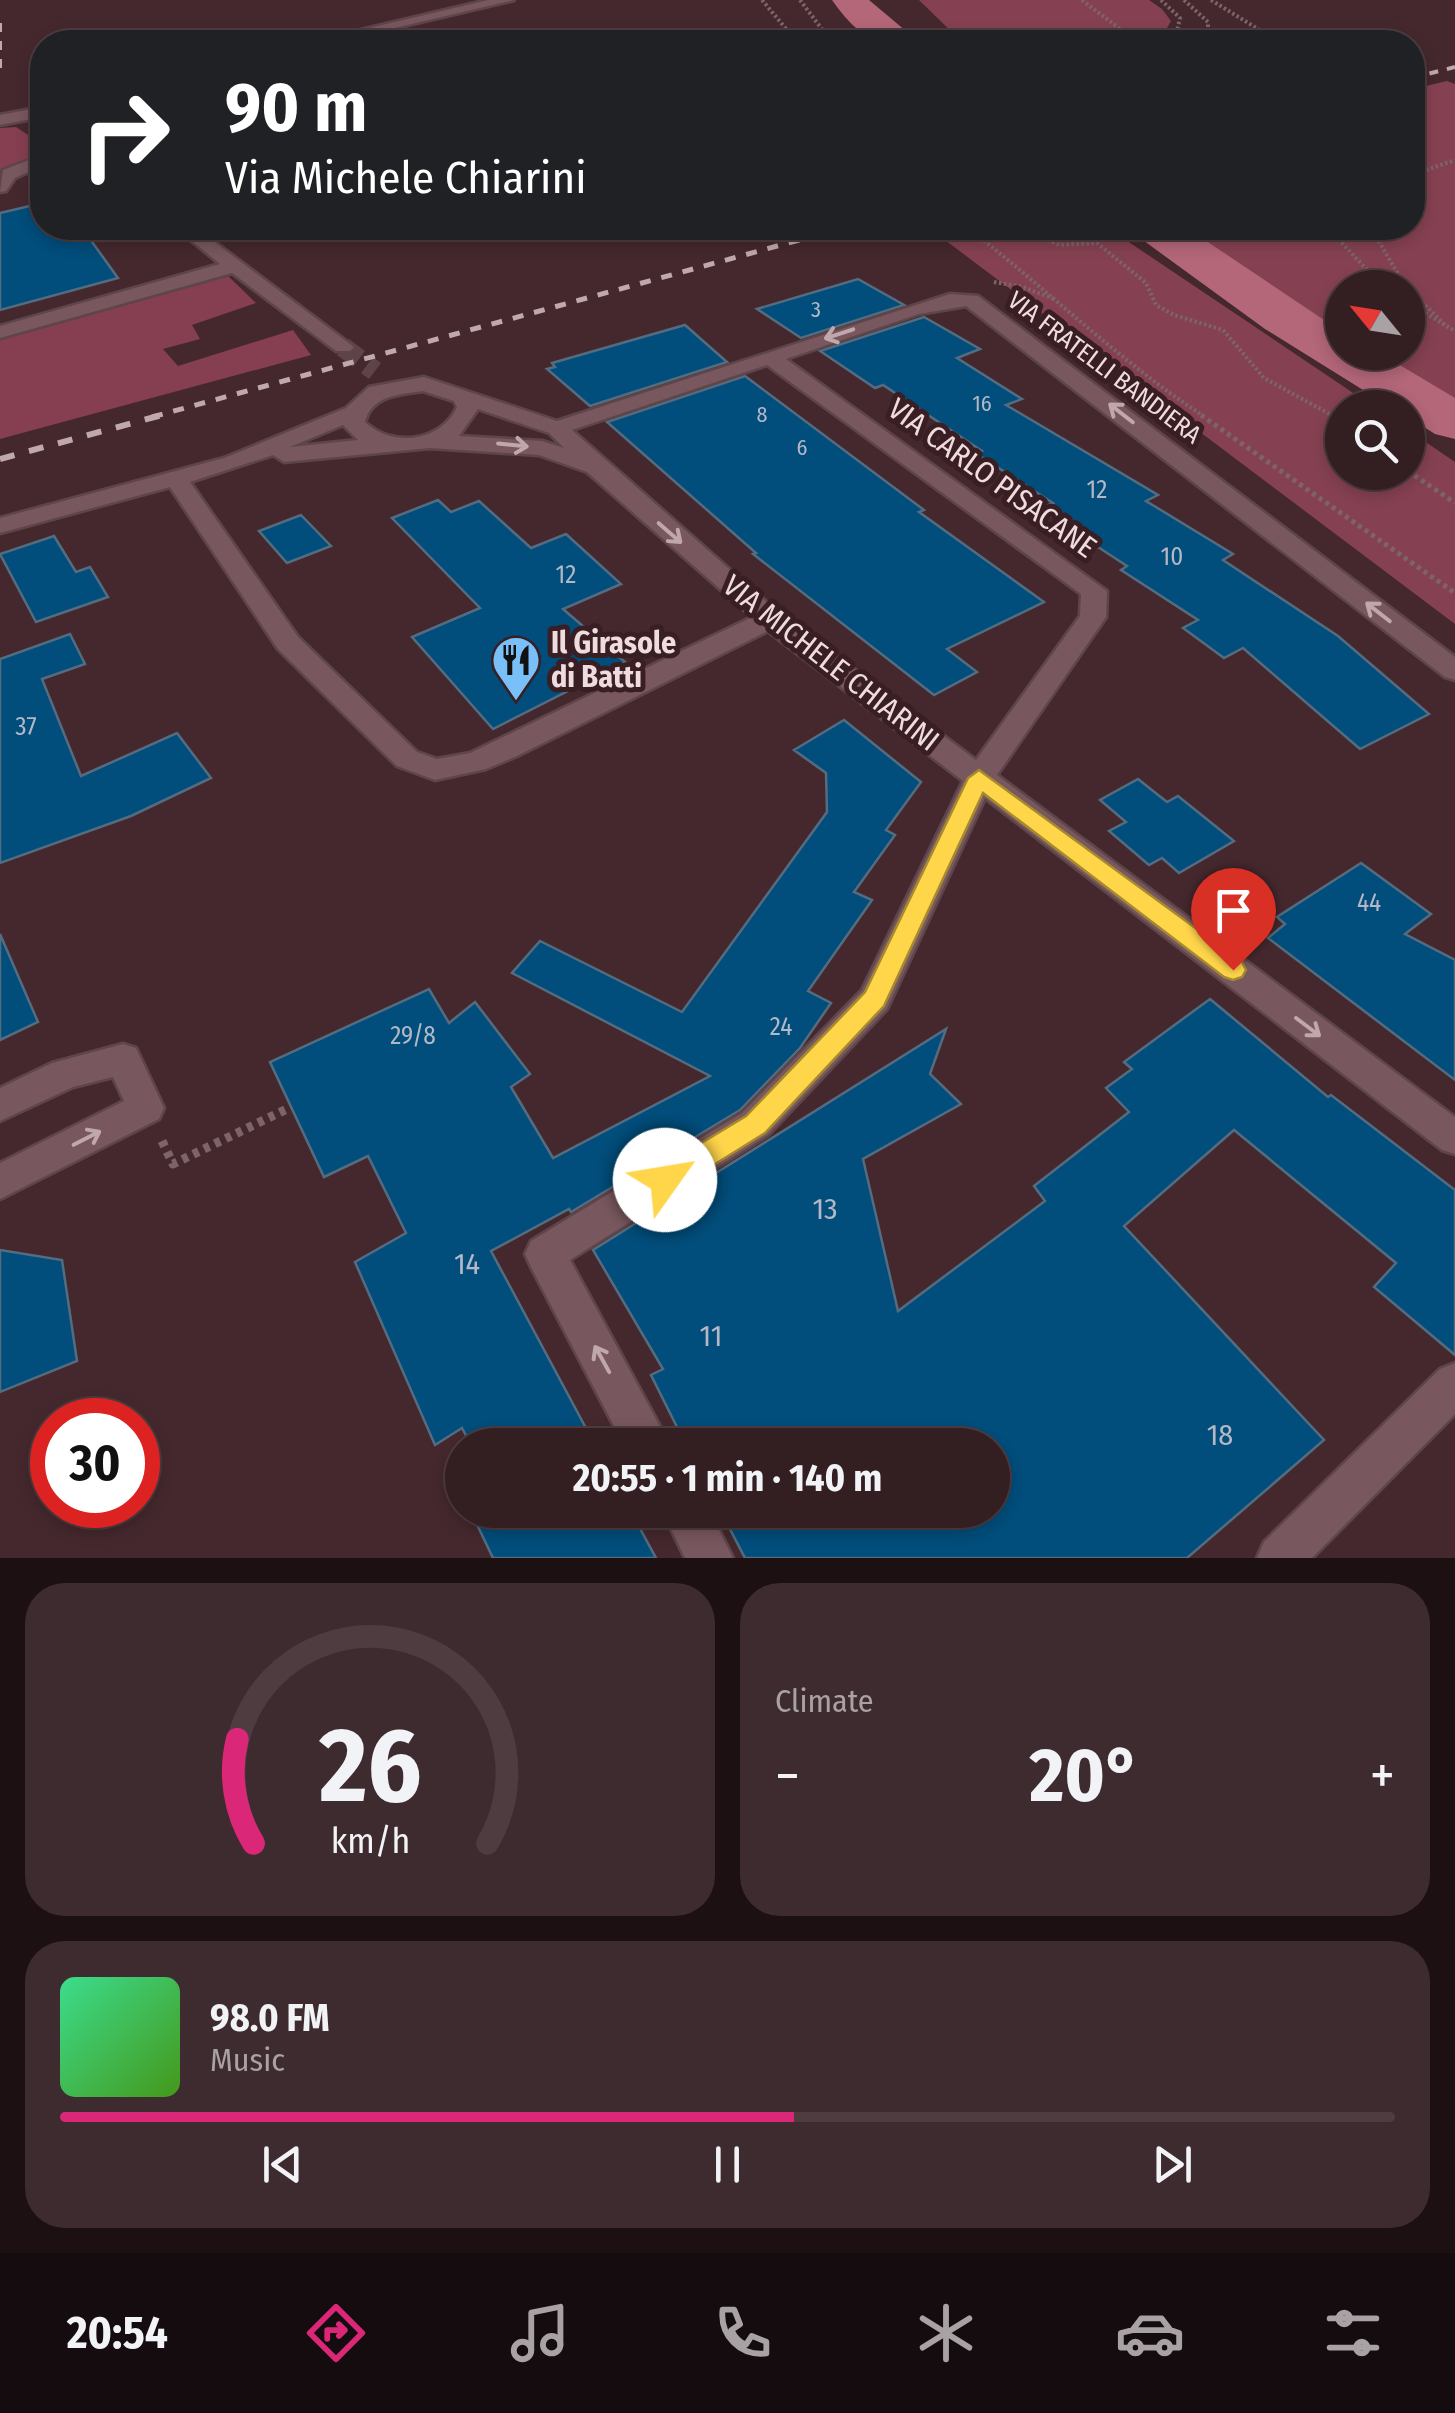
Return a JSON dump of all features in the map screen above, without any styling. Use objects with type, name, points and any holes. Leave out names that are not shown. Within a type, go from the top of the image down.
[{"type":"street","points":[[371,30],[507,0]]},
{"type":"street","points":[[0,120],[30,115]]},
{"type":"street","points":[[0,188],[9,174],[30,165]]},
{"type":"street","points":[[201,240],[343,347]]},
{"type":"street","points":[[0,332],[235,266]]},
{"type":"street","name":"VIA FRATELLI BANDIERA","points":[[556,428],[912,310],[950,300],[971,300],[1455,671]]},
{"type":"street","name":"VIA CARLO PISACANE","points":[[768,357],[1094,591],[1093,617],[979,778]]},
{"type":"street","points":[[389,444],[359,432],[353,423],[375,371],[406,384]]},
{"type":"street","points":[[0,526],[232,463],[406,384]]},
{"type":"street","name":"VIA MICHELE CHIARINI","points":[[406,384],[440,386],[463,398],[556,428],[770,619],[1455,1138]]},
{"type":"street","points":[[424,442],[457,428],[468,407],[463,398]]},
{"type":"street","name":"VIA MICHELE CHIARINI","points":[[232,463],[424,442],[542,448],[597,468]]},
{"type":"street","points":[[176,478],[288,643],[407,760],[435,770],[476,762],[507,749],[770,619]]},
{"type":"street","points":[[639,1428],[545,1254],[756,1124],[875,999],[979,778]]},
{"type":"street","points":[[0,1105],[65,1074],[123,1059],[146,1108],[0,1182]]},
{"type":"street","points":[[1280,1558],[1455,1384]]},
{"type":"street","points":[[694,1528],[710,1558]]},
{"type":"path","points":[[762,0],[787,30]]},
{"type":"path","points":[[800,0],[822,30]]},
{"type":"path","points":[[1082,0],[1125,30]]},
{"type":"path","points":[[1161,0],[1180,18],[1177,30]]},
{"type":"path","points":[[1184,0],[1208,22],[1208,30]]},
{"type":"path","points":[[1212,0],[1260,30]]},
{"type":"path","points":[[1425,170],[1455,160]]},
{"type":"path","points":[[985,240],[1153,384],[1247,445],[1455,593]]},
{"type":"path","points":[[1048,240],[1059,245],[1097,243],[1146,282],[1149,298],[1156,305],[1174,316],[1223,330],[1264,378],[1325,412]]},
{"type":"path","points":[[1339,240],[1367,270]]},
{"type":"path","points":[[1378,240],[1404,284],[1446,326]]},
{"type":"path","points":[[971,300],[976,286],[999,281],[1059,301]]},
{"type":"path","points":[[1425,313],[1455,331]]},
{"type":"path","points":[[1425,482],[1455,503]]},
{"type":"path","points":[[146,1108],[174,1164],[291,1107]]},
{"type":"shaded area","points":[[919,0],[1149,0],[1171,21],[1166,30],[950,30]]},
{"type":"shaded area","points":[[1447,81],[1455,84],[1455,417],[1425,399],[1425,390],[1411,390],[1379,370],[1425,370],[1425,270],[1325,270],[1325,337],[1186,240],[1425,240],[1425,86]]},
{"type":"shaded area","points":[[16,127],[30,136],[30,160],[0,171],[0,128]]},
{"type":"shaded area","points":[[945,240],[1126,240],[1349,390],[1325,390],[1325,490],[1425,490],[1425,442],[1455,462],[1455,624]]},
{"type":"shaded area","points":[[227,275],[256,303],[192,325],[200,339],[163,349],[178,366],[293,330],[311,355],[0,439],[0,338]]},
{"type":"building","points":[[30,206],[30,240],[91,240],[118,278],[0,310],[0,213]]},
{"type":"building","points":[[858,279],[904,305],[801,338],[757,309]]},
{"type":"building","points":[[924,317],[980,349],[957,358],[1022,399],[1006,405],[1158,495],[1146,501],[1233,554],[1223,560],[1338,636],[1429,714],[1360,749],[1243,648],[1224,658],[1183,628],[1198,620],[1121,570],[1127,566],[1040,509],[1053,503],[977,454],[982,451],[883,385],[875,388],[820,351]]},
{"type":"building","points":[[685,325],[727,362],[590,406],[547,369],[555,367],[552,363]]},
{"type":"building","points":[[745,376],[924,510],[919,512],[1044,602],[947,649],[977,672],[934,695],[753,554],[756,553],[607,422]]},
{"type":"building","points":[[438,500],[451,512],[479,501],[531,548],[566,534],[621,584],[563,609],[625,662],[493,729],[412,637],[480,608],[392,518]]},
{"type":"building","points":[[301,515],[331,546],[287,563],[259,531]]},
{"type":"building","points":[[54,536],[76,572],[90,567],[108,597],[36,622],[0,554]]},
{"type":"building","points":[[70,634],[85,664],[42,679],[81,776],[177,733],[211,778],[131,816],[0,863],[0,659]]},
{"type":"building","points":[[844,720],[921,782],[886,830],[895,835],[854,892],[872,900],[808,991],[831,1003],[800,1048],[740,1110],[571,1212],[569,1209],[491,1251],[586,1428],[445,1428],[445,1439],[435,1445],[355,1262],[406,1233],[368,1156],[324,1177],[270,1062],[429,989],[449,1023],[475,1002],[530,1074],[511,1087],[553,1158],[710,1076],[512,973],[540,941],[682,1012],[827,812],[826,773],[794,750]]},
{"type":"building","points":[[1138,779],[1167,802],[1178,796],[1234,841],[1179,873],[1162,858],[1149,865],[1109,831],[1126,822],[1100,800]]},
{"type":"building","points":[[1361,863],[1431,914],[1405,934],[1455,960],[1455,1080],[1268,938],[1285,924],[1277,917]]},
{"type":"building","points":[[0,934],[38,1022],[0,1040]]},
{"type":"building","points":[[1210,999],[1328,1097],[1331,1095],[1455,1190],[1455,1355],[1374,1287],[1396,1263],[1234,1130],[1124,1226],[1324,1440],[1187,1558],[745,1558],[729,1528],[1010,1528],[1010,1428],[678,1428],[651,1375],[663,1369],[593,1250],[946,1029],[930,1074],[961,1104],[863,1159],[898,1311],[1045,1201],[1034,1186],[1129,1112],[1106,1088],[1132,1069],[1124,1062]]},
{"type":"building","points":[[0,1250],[62,1260],[77,1361],[0,1392]]},
{"type":"building","points":[[479,1528],[640,1528],[656,1558],[493,1558]]},
{"type":"waterway","points":[[850,0],[883,30]]},
{"type":"waterway","points":[[1174,240],[1283,318],[1455,422]]},
{"type":"tunnel","points":[[343,347],[375,371]]},
{"type":"railway","points":[[0,23],[0,68]]},
{"type":"railway","points":[[1425,75],[1455,67]]},
{"type":"railway","points":[[152,417],[799,240]]},
{"type":"railway","points":[[0,459],[162,415]]},
{"type":"place","name":"Il Girasole di Batti","points":[[516,702]]},
{"type":"route","points":[[665,1180],[756,1124],[875,999],[979,778],[1233,970]]}]
